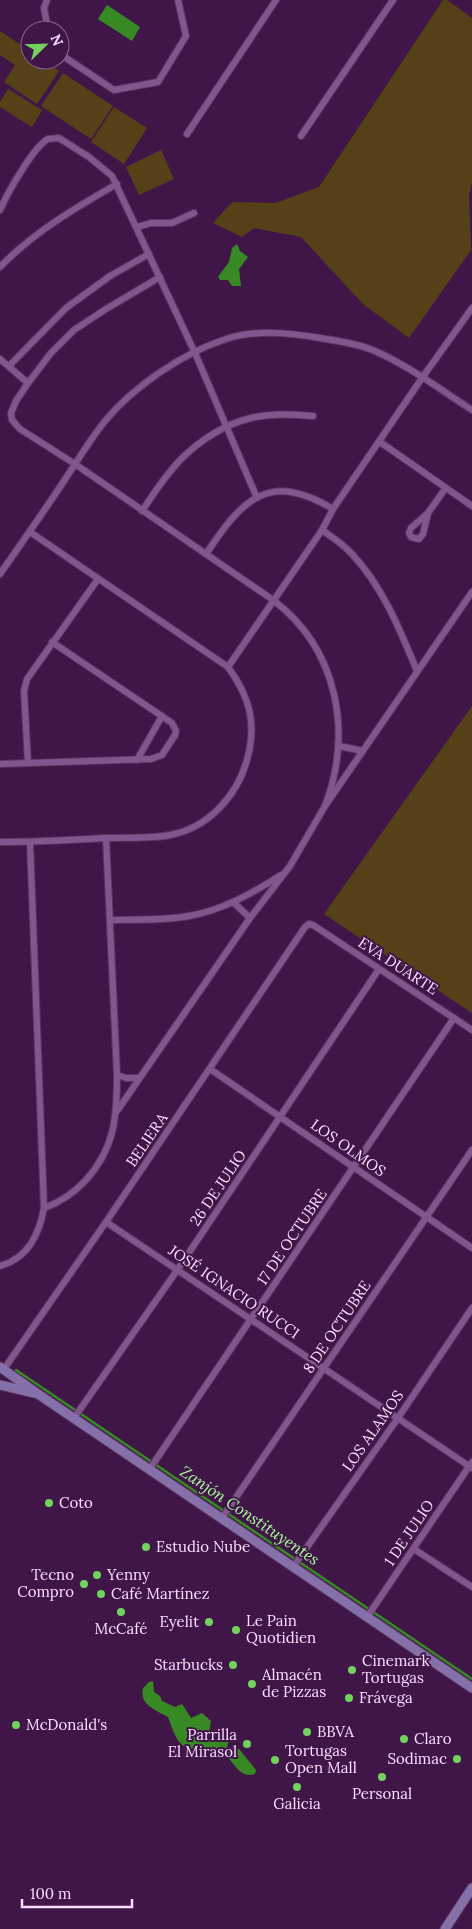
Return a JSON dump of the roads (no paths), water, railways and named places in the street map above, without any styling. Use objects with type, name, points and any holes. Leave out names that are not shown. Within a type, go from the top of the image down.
[{"type":"street","points":[[46,20],[44,8],[47,0]]},
{"type":"street","points":[[70,61],[114,90],[158,82],[186,36],[178,0]]},
{"type":"street","points":[[187,134],[276,0]]},
{"type":"street","points":[[301,136],[392,0]]},
{"type":"street","points":[[0,210],[10,189],[40,146],[48,139],[59,138],[104,168],[117,184],[195,353],[257,498]]},
{"type":"street","points":[[0,267],[16,251],[45,228],[117,184]]},
{"type":"street","points":[[136,227],[151,223],[172,222],[194,213]]},
{"type":"street","points":[[9,366],[66,308],[110,276],[149,254]]},
{"type":"street","points":[[160,277],[74,330],[51,353],[28,383],[11,413],[14,424],[273,600],[289,612],[300,624],[324,663],[335,694],[339,746],[334,779],[325,806]]},
{"type":"street","points":[[228,668],[322,530],[333,509],[472,308]]},
{"type":"street","points":[[0,574],[106,421],[132,393],[170,366],[227,339],[262,334],[294,334],[349,342],[384,356],[472,410]]},
{"type":"street","points":[[0,359],[28,383]]},
{"type":"street","points":[[142,511],[162,481],[180,460],[194,447],[226,427],[258,416],[297,414],[313,416]]},
{"type":"street","points":[[380,442],[472,506]]},
{"type":"street","points":[[428,513],[446,489]]},
{"type":"street","points":[[206,554],[231,519],[246,503],[268,493],[289,492],[322,502],[333,509]]},
{"type":"street","points":[[322,530],[353,554],[380,592],[398,626],[417,671]]},
{"type":"street","points":[[0,842],[164,836],[181,833],[216,813],[226,802],[246,764],[253,732],[245,695],[228,668],[30,532]]},
{"type":"street","points":[[28,764],[24,686],[32,670],[98,579]]},
{"type":"street","points":[[117,1111],[250,918],[285,873],[325,806],[472,592]]},
{"type":"street","points":[[0,764],[152,759],[162,755],[173,739],[176,731],[175,728],[162,716],[52,642]]},
{"type":"street","points":[[137,760],[162,716]]},
{"type":"street","points":[[339,746],[363,751]]},
{"type":"street","points":[[44,1208],[66,1198],[94,1171],[108,1146],[117,1111],[111,920],[106,838]]},
{"type":"street","points":[[0,1266],[11,1262],[26,1251],[36,1236],[44,1208],[30,842]]},
{"type":"street","points":[[111,920],[172,918],[213,910],[233,902],[285,873]]},
{"type":"street","points":[[233,902],[250,918]]},
{"type":"street","name":"EVA DUARTE","points":[[310,924],[472,1030]]},
{"type":"street","name":"BELIERA","points":[[1,1371],[106,1222],[305,927],[310,924]]},
{"type":"street","name":"26 DE JULIO","points":[[76,1417],[281,1117],[379,969]]},
{"type":"street","name":"17 DE OCTUBRE","points":[[150,1468],[454,1018]]},
{"type":"street","name":"LOS OLMOS","points":[[210,1069],[472,1248]]},
{"type":"street","points":[[117,1075],[126,1078],[139,1078]]},
{"type":"street","name":"8 DE OCTUBRE","points":[[223,1517],[472,1150]]},
{"type":"street","name":"JOSÉ IGNACIO RUCCI","points":[[106,1222],[471,1465]]},
{"type":"street","name":"LOS ALAMOS","points":[[294,1565],[398,1418],[472,1308]]},
{"type":"street","points":[[1,1371],[76,1417],[470,1684]]},
{"type":"street","points":[[0,1386],[38,1394]]},
{"type":"street","name":"1 DE JULIO","points":[[368,1615],[471,1465]]},
{"type":"street","points":[[414,1549],[472,1588]]},
{"type":"street","points":[[445,1929],[472,1888]]},
{"type":"waterway","name":"Zanjón Constituyentes","points":[[16,1370],[472,1679]]},
{"type":"place","name":"Coto","points":[[49,1503]]},
{"type":"place","name":"Estudio Nube","points":[[146,1547]]},
{"type":"place","name":"Yenny","points":[[97,1575]]},
{"type":"place","name":"Tecno Compro","points":[[84,1584]]},
{"type":"place","name":"Café Martínez","points":[[101,1594]]},
{"type":"place","name":"McCafé","points":[[121,1612]]},
{"type":"place","name":"Eyelit","points":[[209,1622]]},
{"type":"place","name":"Le Pain Quotidien","points":[[236,1630]]},
{"type":"place","name":"Starbucks","points":[[233,1665]]},
{"type":"place","name":"Cinemark Tortugas","points":[[352,1670]]},
{"type":"place","name":"Almacén de Pizzas","points":[[252,1684]]},
{"type":"place","name":"Frávega","points":[[349,1698]]},
{"type":"place","name":"McDonald's","points":[[16,1725]]},
{"type":"place","name":"BBVA","points":[[307,1732]]},
{"type":"place","name":"Claro","points":[[404,1739]]},
{"type":"place","name":"Parrilla El Mirasol","points":[[247,1744]]},
{"type":"place","name":"Sodimac","points":[[457,1759]]},
{"type":"place","name":"Tortugas Open Mall","points":[[275,1760]]},
{"type":"place","name":"Personal","points":[[382,1777]]},
{"type":"place","name":"Galicia","points":[[297,1787]]}]
